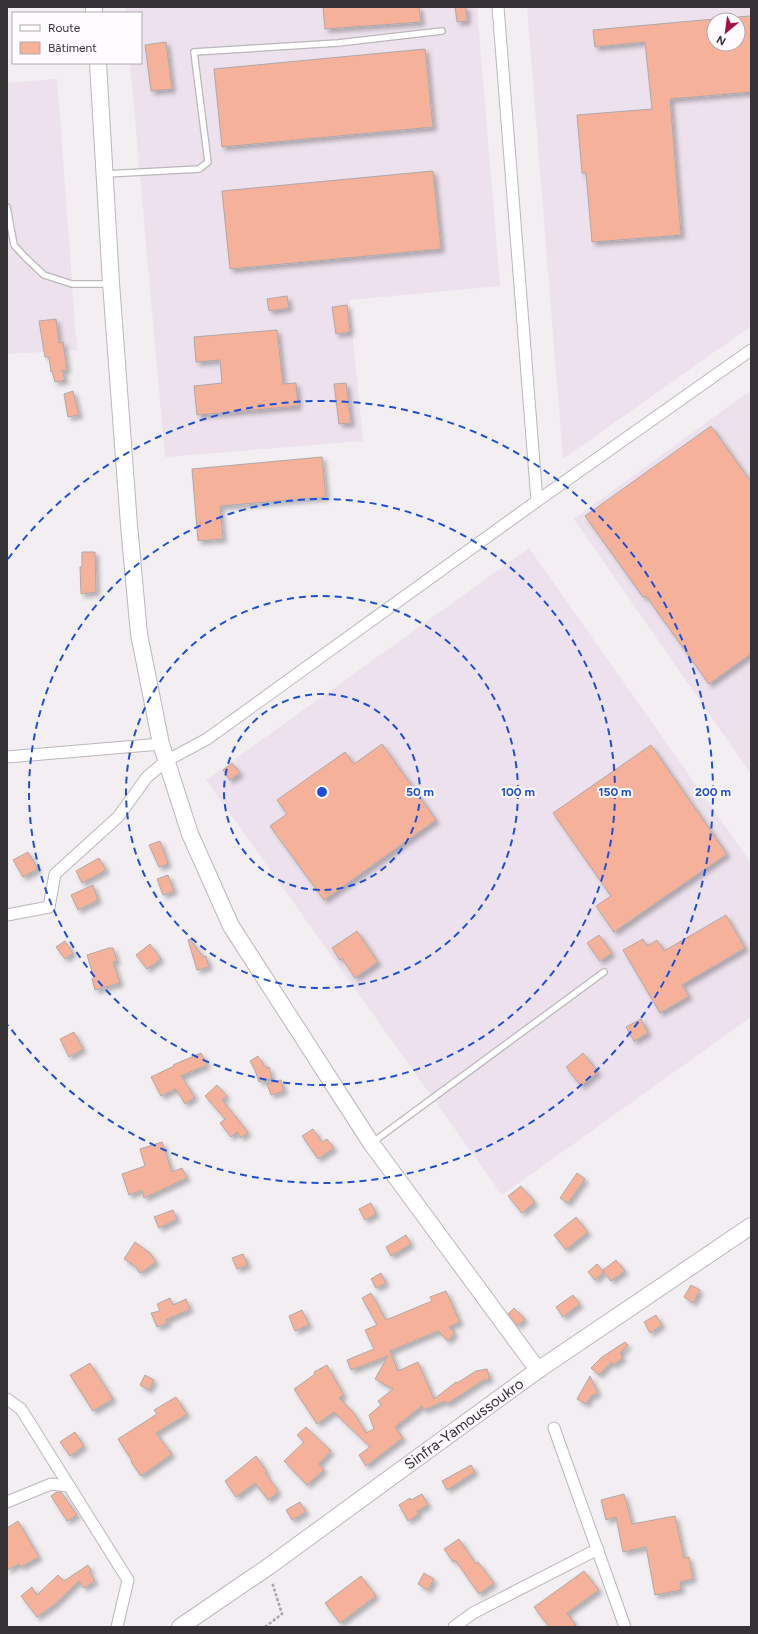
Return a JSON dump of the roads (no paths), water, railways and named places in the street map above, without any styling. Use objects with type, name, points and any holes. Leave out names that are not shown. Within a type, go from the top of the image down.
[{"type":"street","points":[[498,7],[537,501]]},
{"type":"street","points":[[98,64],[111,284],[129,525],[139,634],[161,744],[190,834],[231,926],[371,1143],[538,1370]]},
{"type":"street","points":[[7,915],[49,907],[55,874],[118,817],[147,777],[166,761],[207,739],[537,501],[751,350]]},
{"type":"street","points":[[7,757],[161,744]]},
{"type":"street","name":"Sinfra-Yamoussoukro","points":[[180,1627],[268,1567],[538,1370],[751,1226]]},
{"type":"street","points":[[7,1399],[21,1409],[128,1580],[117,1627]]},
{"type":"street","points":[[554,1428],[625,1627]]},
{"type":"street","points":[[7,1502],[52,1484],[69,1486]]},
{"type":"street","points":[[454,1627],[473,1613],[598,1549]]},
{"type":"lane","points":[[104,174],[199,169],[208,162],[194,52],[338,43],[442,31]]},
{"type":"lane","points":[[7,207],[14,245],[44,275],[72,284],[111,284]]},
{"type":"lane","points":[[371,1143],[604,972]]}]
